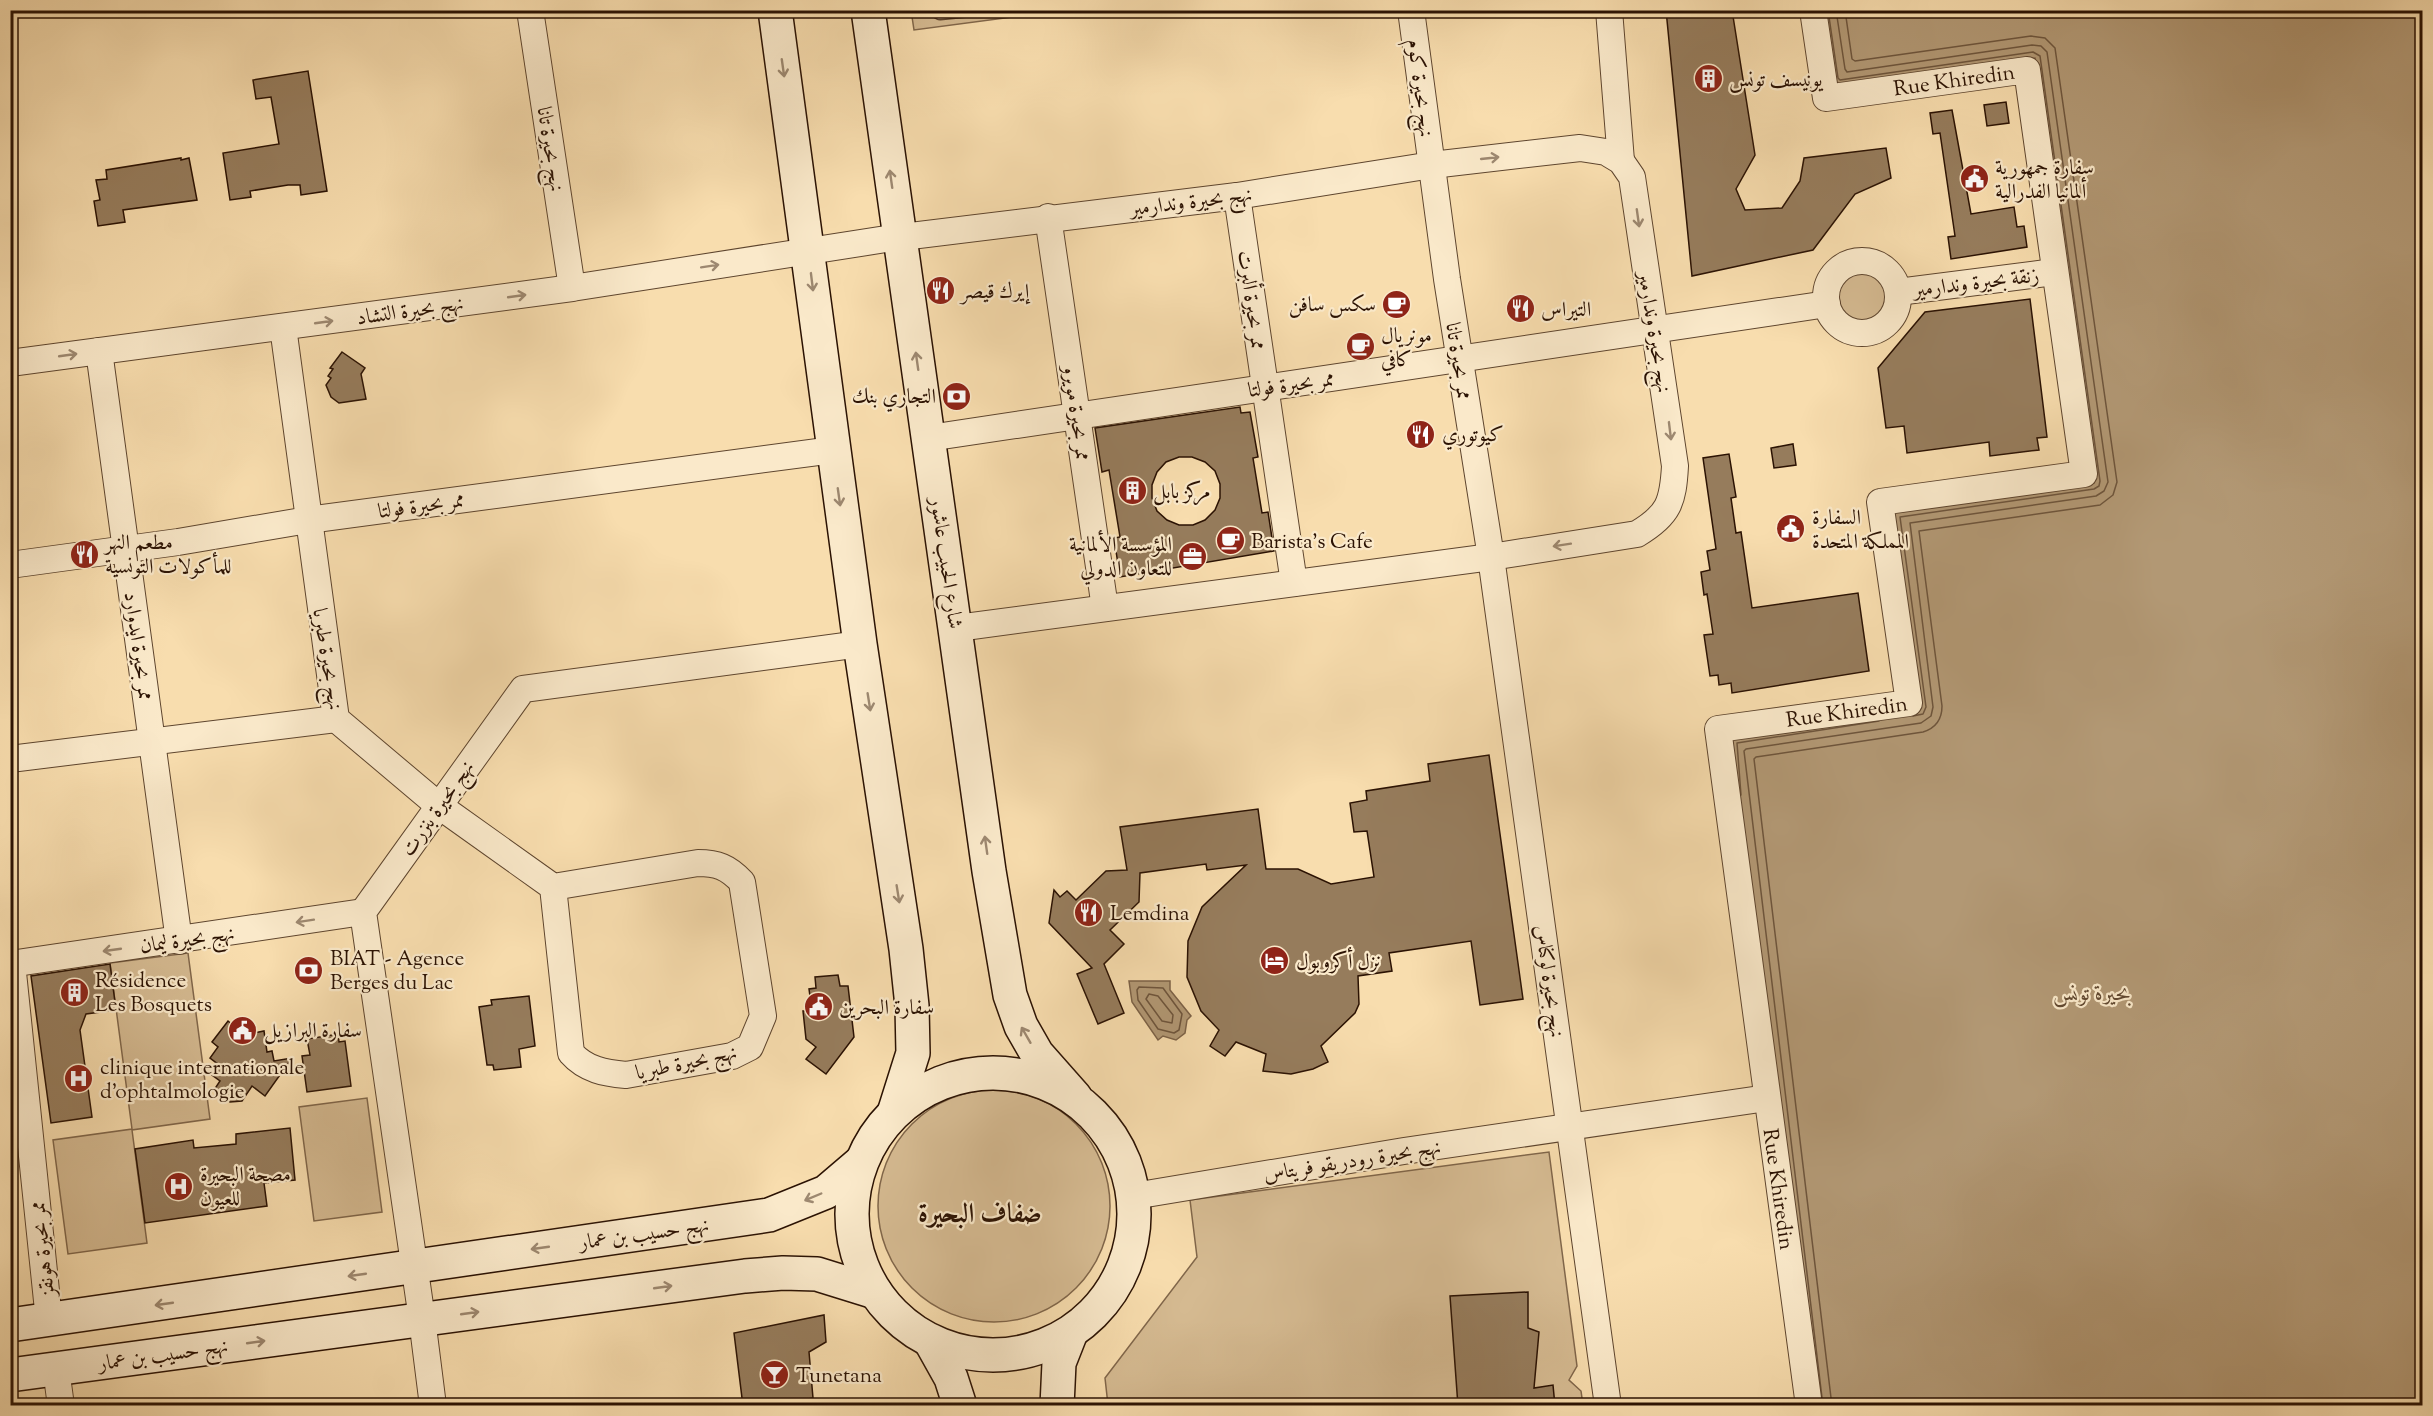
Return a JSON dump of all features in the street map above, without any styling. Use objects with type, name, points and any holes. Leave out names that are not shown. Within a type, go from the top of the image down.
[{"type":"main road","points":[[775,10],[833,450],[906,948],[912,1006],[913,1053],[895,1110],[860,1163],[850,1213],[859,1263],[884,1307],[932,1344],[978,1357],[1026,1353],[1070,1335],[1108,1298],[1131,1250],[1134,1196]]},
{"type":"main road","name":"شارع الحبيب عاشور","points":[[868,10],[957,628],[989,871],[1010,995],[1021,1026],[1037,1054],[1115,1140],[1134,1196]]},
{"type":"main road","points":[[895,1110],[927,1088],[963,1074],[1002,1071],[1040,1079],[1075,1097]]},
{"type":"main road","name":"نهج حسيب بن عمار","points":[[10,1325],[769,1215],[826,1192],[860,1163]]},
{"type":"main road","name":"نهج حسيب بن عمار","points":[[10,1375],[783,1273],[817,1274],[875,1292]]},
{"type":"main road","points":[[1057,1406],[1059,1363],[1070,1335]]},
{"type":"main road","points":[[932,1344],[951,1378],[960,1406]]},
{"type":"street","name":"نهج بحيرة تانا","points":[[530,10],[572,288]]},
{"type":"street","name":"نهج بحيرة كوم","points":[[1411,10],[1432,165]]},
{"type":"street","points":[[1609,10],[1621,161]]},
{"type":"street","name":"Rue Khiredin","points":[[1809,1406],[1718,729],[1909,703],[1880,502],[2084,474],[2027,70],[1826,98],[1812,10]]},
{"type":"street","name":"نهج بحيرة وندارمير","points":[[808,250],[1237,196],[1432,165],[1580,148],[1606,152],[1621,161],[1632,177],[1675,466],[1674,489],[1670,505],[1656,523],[1637,534],[1491,557],[957,628]]},
{"type":"street","name":"ممر بحيرة تانا","points":[[1432,165],[1459,359],[1491,557]]},
{"type":"street","name":"ممر بحيرة ألبرت","points":[[1237,196],[1294,583]]},
{"type":"street","name":"ممر بحيرة مويرو","points":[[1048,218],[1105,608]]},
{"type":"street","name":"نهج بحيرة التشاد","points":[[10,363],[572,288],[808,250]]},
{"type":"street","name":"زنقة بحيرة وندارمير","points":[[1856,261],[1878,264],[1894,280],[1898,292],[1897,306],[1892,318],[1881,328],[1870,332],[1859,333],[1845,329],[1835,321],[1827,304],[1826,293],[1835,273],[1856,261]]},
{"type":"street","name":"زنقة بحيرة وندارمير","points":[[1898,292],[2054,272]]},
{"type":"street","points":[[1653,329],[1827,304]]},
{"type":"street","name":"نهج بحيرة طبريا","points":[[283,327],[336,719],[438,805],[553,887],[698,863],[714,863],[730,870],[742,882],[763,1016],[750,1047],[732,1056],[627,1075],[610,1074],[588,1068],[578,1062],[571,1053],[553,887]]},
{"type":"street","name":"ممر بحيرة فولتا","points":[[929,438],[1653,329]]},
{"type":"street","name":"ممر بحيرة ايدوارد","points":[[99,351],[179,941]]},
{"type":"street","name":"ممر بحيرة فولتا","points":[[10,565],[308,520],[833,450]]},
{"type":"street","name":"نهج بحيرة لوكناس","points":[[1491,557],[1608,1406]]},
{"type":"street","name":"نهج بحيرة بنزرت","points":[[363,912],[523,689],[860,644]]},
{"type":"street","points":[[10,759],[336,719]]},
{"type":"street","points":[[363,912],[433,1406]]},
{"type":"street","name":"نهج بحيرة ليمان","points":[[11,964],[363,912]]},
{"type":"street","name":"ممر بحيرة هونقز","points":[[11,964],[50,1320]]},
{"type":"street","name":"نهج بحيرة رودريقو فريتاس","points":[[1134,1196],[1404,1151],[1767,1098]]},
{"type":"street","points":[[56,1369],[61,1406]]},
{"type":"lane","points":[[935,10],[940,13],[970,10]]},
{"type":"shaded area","points":[[911,10],[1057,11],[914,30]]},
{"type":"shaded area","points":[[1857,271],[1867,271],[1880,278],[1887,291],[1887,301],[1880,314],[1867,321],[1857,321],[1848,317],[1841,310],[1837,301],[1837,291],[1841,282],[1848,275]]},
{"type":"shaded area","points":[[188,953],[210,1119],[132,1130],[147,1243],[68,1254],[53,1140],[132,1129],[110,963]]},
{"type":"shaded area","points":[[994,1090],[1028,1095],[1038,1099],[1049,1104],[1076,1124],[1096,1151],[1101,1162],[1105,1172],[1110,1206],[1105,1240],[1101,1250],[1096,1261],[1076,1288],[1049,1308],[1038,1313],[1028,1317],[994,1322],[960,1317],[950,1313],[939,1308],[912,1288],[892,1261],[887,1250],[883,1240],[878,1206],[883,1172],[887,1162],[892,1151],[912,1124],[939,1104],[950,1099],[960,1095]]},
{"type":"shaded area","points":[[367,1098],[382,1212],[314,1221],[299,1107]]},
{"type":"shaded area","points":[[1549,1152],[1577,1366],[1569,1380],[1581,1391],[1583,1405],[1108,1405],[1105,1378],[1197,1257],[1190,1200]]},
{"type":"water","name":"بحيرة تونس","points":[[1822,11],[2422,11],[2422,1405],[1810,1405],[1728,738],[1920,709],[1893,511],[2094,483],[2035,58],[1834,87]]},
{"type":"water","points":[[1129,981],[1170,981],[1170,990],[1191,1016],[1187,1020],[1185,1033],[1176,1040],[1163,1036],[1158,1040],[1132,1002]]},
{"type":"building","name":"يونيسف تونس","points":[[1666,10],[1732,10],[1755,155],[1736,189],[1745,210],[1782,208],[1800,181],[1804,158],[1886,148],[1891,178],[1855,194],[1813,250],[1692,276]]},
{"type":"building","points":[[308,71],[327,191],[301,195],[300,185],[288,185],[250,191],[251,197],[230,200],[223,153],[279,144],[271,97],[256,99],[253,80]]},
{"type":"building","points":[[2006,102],[2009,123],[1987,126],[1984,105]]},
{"type":"building","points":[[1952,110],[1971,214],[2014,207],[2017,227],[2024,226],[2027,247],[1951,259],[1948,237],[1955,236],[1940,133],[1933,134],[1930,113]]},
{"type":"building","points":[[181,158],[181,160],[189,158],[197,200],[123,210],[125,222],[98,226],[94,201],[100,200],[96,180],[107,179],[106,170]]},
{"type":"building","points":[[2030,299],[2047,437],[2037,438],[2039,450],[1990,456],[1989,442],[1907,453],[1904,426],[1886,428],[1878,368],[1925,312]]},
{"type":"building","points":[[342,352],[365,368],[361,374],[366,399],[339,403],[331,397],[326,385],[331,378],[328,376],[333,369],[330,368]]},
{"type":"building","name":"مركز بابل","points":[[1240,407],[1241,413],[1250,412],[1258,457],[1253,458],[1262,513],[1268,512],[1274,551],[1120,577],[1114,538],[1120,537],[1109,470],[1102,472],[1095,428]],"holes":[[[1179,457],[1192,457],[1205,462],[1215,471],[1220,484],[1220,498],[1215,510],[1205,520],[1193,525],[1179,525],[1167,520],[1157,511],[1152,498],[1152,485],[1157,472],[1166,462]]]},
{"type":"building","points":[[1793,444],[1796,465],[1774,468],[1771,448]]},
{"type":"building","points":[[1729,454],[1736,497],[1731,498],[1736,533],[1741,532],[1752,608],[1858,593],[1869,671],[1732,693],[1731,683],[1719,685],[1718,675],[1710,676],[1704,635],[1713,634],[1701,572],[1710,570],[1707,551],[1716,549],[1703,458]]},
{"type":"building","points":[[1489,755],[1523,999],[1480,1005],[1471,941],[1389,953],[1392,971],[1358,976],[1359,1004],[1355,1013],[1321,1046],[1328,1062],[1313,1069],[1291,1074],[1263,1071],[1266,1054],[1236,1042],[1225,1056],[1210,1046],[1219,1030],[1201,1011],[1187,977],[1188,941],[1202,907],[1246,865],[1207,870],[1206,864],[1140,873],[1139,902],[1110,930],[1124,944],[1104,964],[1124,1013],[1098,1024],[1077,974],[1092,968],[1049,923],[1054,890],[1060,897],[1067,891],[1076,900],[1106,871],[1127,870],[1120,827],[1258,809],[1266,869],[1298,869],[1331,884],[1374,877],[1367,831],[1354,832],[1350,803],[1367,800],[1366,791],[1430,781],[1428,764]]},
{"type":"building","points":[[110,964],[116,1010],[86,1014],[80,1030],[92,1117],[51,1123],[31,976]]},
{"type":"building","points":[[838,975],[840,986],[848,986],[854,1037],[826,1074],[806,1059],[816,1047],[806,1039],[803,1011],[812,1011],[809,989],[816,988],[815,977]]},
{"type":"building","points":[[529,996],[535,1046],[519,1049],[521,1067],[494,1070],[493,1065],[487,1065],[479,1007],[492,1005],[491,1000]]},
{"type":"building","points":[[228,1021],[245,1035],[264,1031],[267,1052],[272,1051],[274,1061],[292,1058],[265,1096],[252,1086],[242,1101],[230,1102],[214,1090],[220,1081],[212,1075],[219,1065],[210,1058],[218,1047],[212,1042]]},
{"type":"building","points":[[338,1034],[339,1042],[345,1041],[351,1086],[307,1092],[302,1056],[310,1055],[307,1039]]},
{"type":"building","points":[[290,1128],[295,1180],[264,1183],[267,1206],[145,1223],[135,1149],[193,1140],[194,1148],[236,1144],[236,1134]]},
{"type":"building","points":[[1528,1292],[1528,1328],[1539,1332],[1534,1388],[1553,1385],[1555,1406],[1458,1406],[1450,1296]]},
{"type":"building","name":"Tunetana","points":[[824,1315],[826,1342],[809,1352],[813,1398],[776,1406],[743,1406],[734,1333]]},
{"type":"place","name":"يونيسف تونس","points":[[1708,79]]},
{"type":"place","name":"سفارة جمهورية ألمانيا الفدرالية","points":[[1974,179]]},
{"type":"place","name":"إيرك قيصر","points":[[940,291]]},
{"type":"place","name":"سكس سافن","points":[[1397,304]]},
{"type":"place","name":"التيراس","points":[[1520,309]]},
{"type":"place","name":"مونريال كافي","points":[[1360,347]]},
{"type":"place","name":"التجاري بنك","points":[[957,396]]},
{"type":"place","name":"كيوتوري","points":[[1421,434]]},
{"type":"place","name":"مركز بابل","points":[[1132,491]]},
{"type":"place","name":"السفارة المملكة المتحدة","points":[[1791,529]]},
{"type":"place","name":"Barista's Cafe","points":[[1230,541]]},
{"type":"place","name":"مطعم النهر للمأكولات التونسية","points":[[84,554]]},
{"type":"place","name":"المؤسسة الألمانية للتعاون الدولي","points":[[1193,556]]},
{"type":"place","name":"Lemdina","points":[[1089,913]]},
{"type":"place","name":"نزل أكروبول","points":[[1275,961]]},
{"type":"place","name":"BIAT - Agence Berges du Lac","points":[[309,970]]},
{"type":"place","name":"Résidence Les Bosquets","points":[[74,992]]},
{"type":"place","name":"سفارة البحرين","points":[[818,1007]]},
{"type":"place","name":"سفارة البرازيل","points":[[243,1030]]},
{"type":"place","name":"clinique internationale d'ophtalmologie","points":[[79,1079]]},
{"type":"place","name":"مصحة البحيرة للعيون","points":[[179,1186]]},
{"type":"place","name":"Tunetana","points":[[775,1375]]},
{"type":"district","name":"ضفاف البحيرة","points":[[980,1213]]}]
